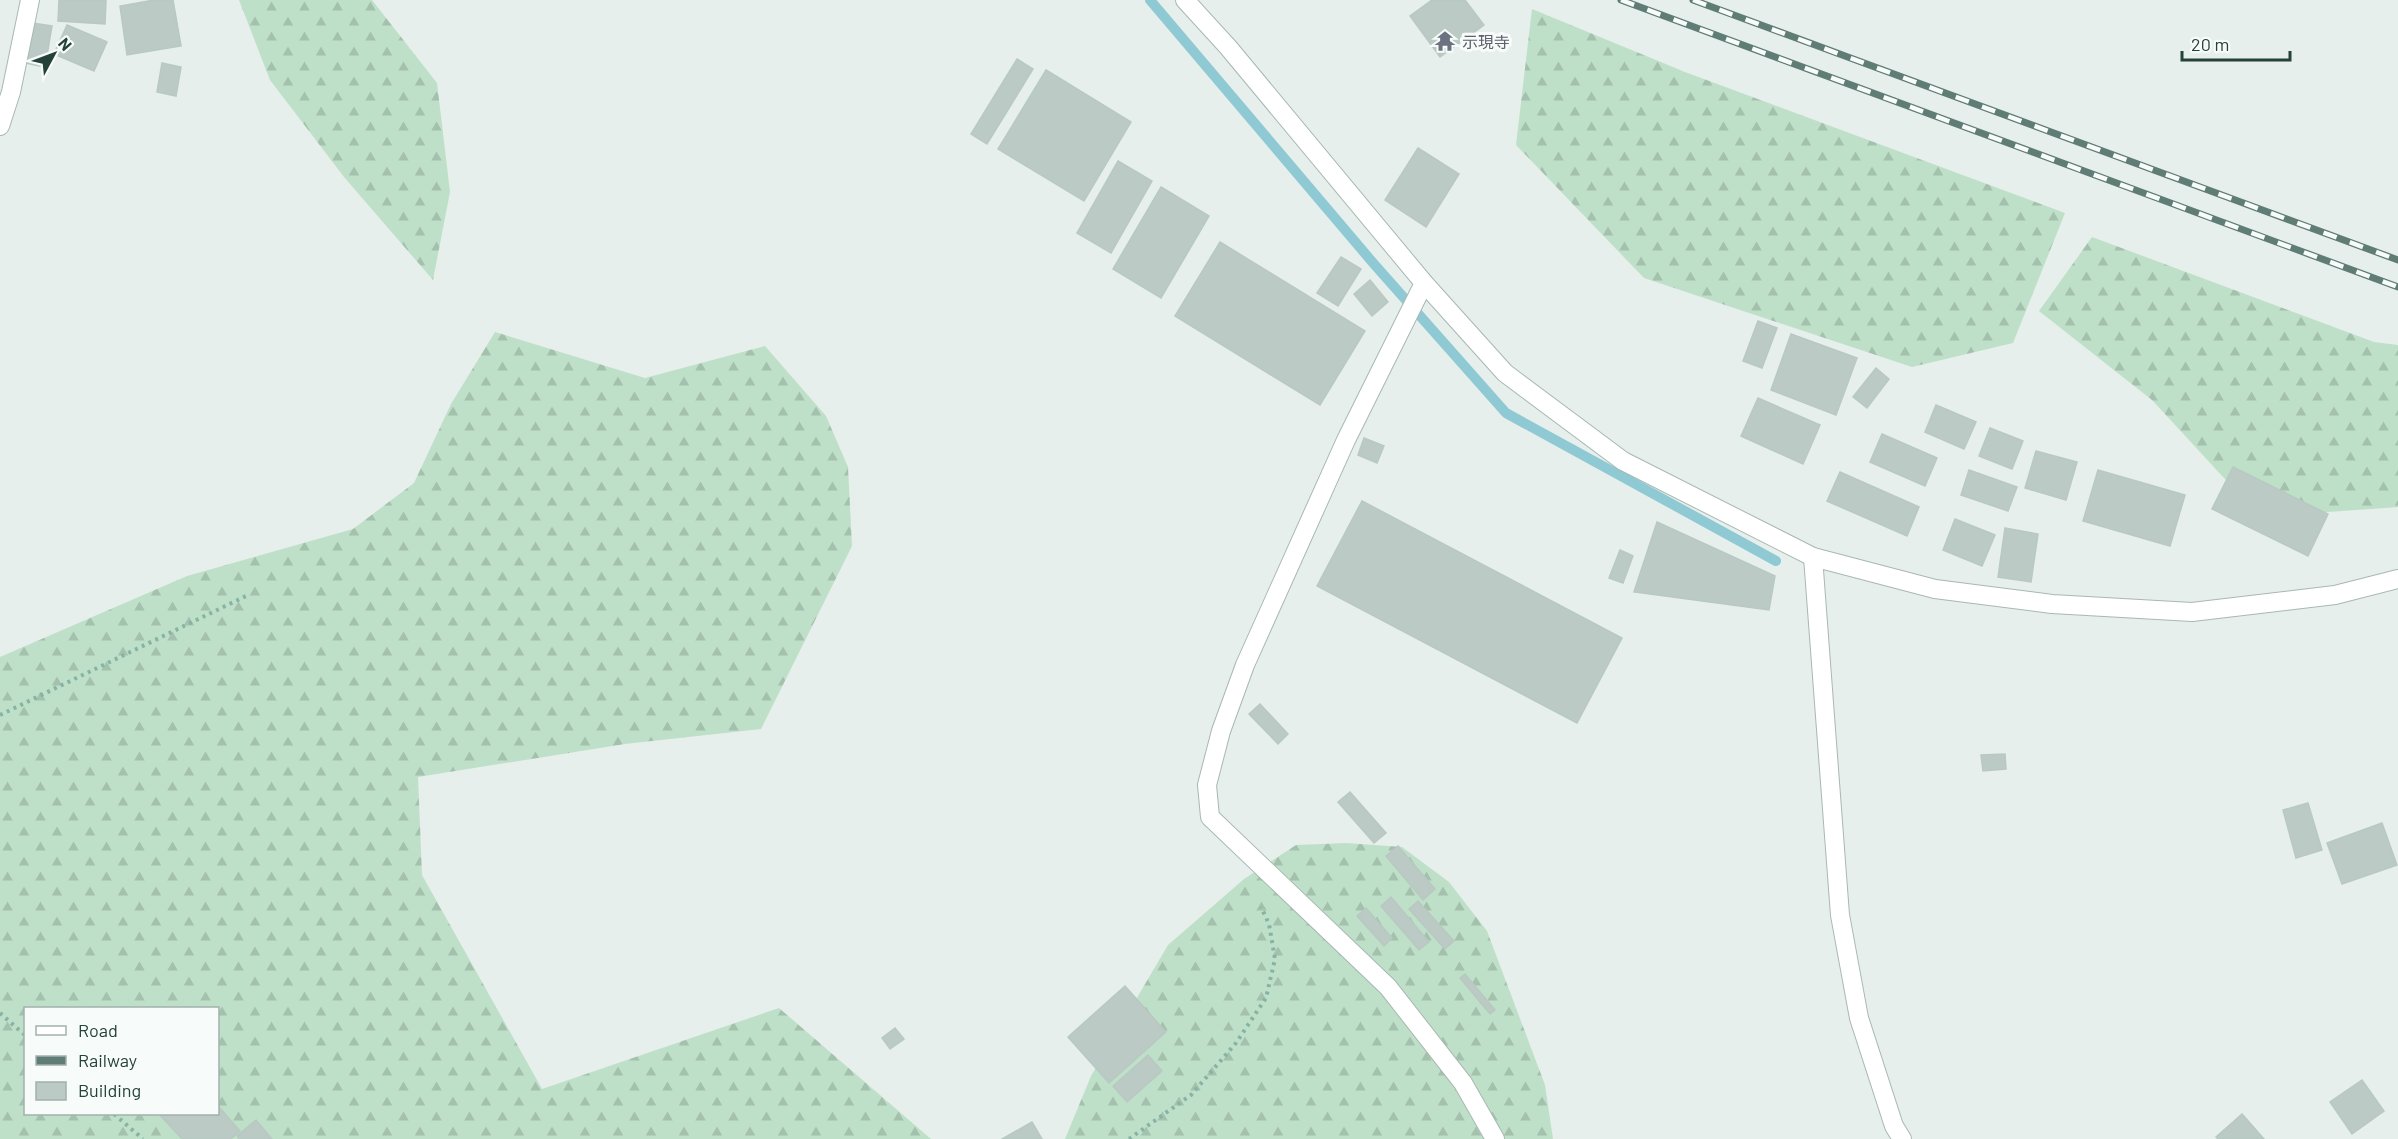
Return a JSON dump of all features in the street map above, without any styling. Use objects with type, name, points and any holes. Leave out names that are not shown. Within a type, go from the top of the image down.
[{"type":"street","points":[[0,126],[11,92],[30,0]]},
{"type":"street","points":[[1185,0],[1228,47],[1421,287],[1505,373],[1623,461],[1813,556],[1935,589],[2052,604],[2192,612],[2335,595],[2398,579]]},
{"type":"street","points":[[1421,287],[1346,441],[1245,665],[1221,731],[1207,785],[1210,818],[1388,987],[1462,1083],[1495,1139]]},
{"type":"street","points":[[1813,556],[1840,915],[1859,1018],[1894,1126],[1902,1139]]},
{"type":"path","points":[[0,715],[246,596]]},
{"type":"path","points":[[1129,1139],[1191,1095],[1236,1043],[1266,998],[1275,959],[1269,924],[1257,897]]},
{"type":"path","points":[[0,1013],[24,1034]]},
{"type":"path","points":[[116,1115],[143,1139]]},
{"type":"green space","points":[[239,0],[372,0],[437,83],[450,192],[433,280],[344,177],[270,80]]},
{"type":"green space","points":[[1532,9],[1685,72],[2065,213],[2013,343],[1912,367],[1644,278],[1516,145]]},
{"type":"green space","points":[[2092,237],[2374,342],[2398,345],[2398,507],[2260,517],[2152,400],[2039,311]]},
{"type":"green space","points":[[495,332],[645,378],[765,346],[826,416],[848,467],[852,546],[761,729],[625,744],[418,777],[422,875],[542,1089],[779,1008],[931,1139],[0,1139],[0,657],[187,576],[353,529],[414,483],[451,404]]},
{"type":"green space","points":[[1346,843],[1402,847],[1449,882],[1487,931],[1545,1085],[1553,1139],[1065,1139],[1091,1076],[1168,945],[1244,879],[1296,845]]},
{"type":"building","points":[[59,0],[106,0],[105,24],[58,21]]},
{"type":"building","points":[[154,0],[173,0],[181,46],[127,55],[120,6]]},
{"type":"building","name":"示現寺","points":[[1432,0],[1465,0],[1484,25],[1440,57],[1410,16]]},
{"type":"building","points":[[32,23],[52,26],[45,67],[25,63]]},
{"type":"building","points":[[67,25],[107,42],[94,71],[54,54]]},
{"type":"building","points":[[1017,59],[1033,69],[987,144],[971,134]]},
{"type":"building","points":[[162,63],[181,67],[176,96],[157,92]]},
{"type":"building","points":[[1046,70],[1131,122],[1084,201],[998,149]]},
{"type":"building","points":[[1418,148],[1459,174],[1426,227],[1385,200]]},
{"type":"building","points":[[1118,161],[1152,181],[1111,253],[1077,233]]},
{"type":"building","points":[[1161,187],[1209,216],[1161,298],[1113,269]]},
{"type":"building","points":[[1220,242],[1365,331],[1320,405],[1175,316]]},
{"type":"building","points":[[1341,257],[1361,269],[1338,306],[1317,293]]},
{"type":"building","points":[[1370,280],[1388,302],[1372,316],[1354,294]]},
{"type":"building","points":[[1758,321],[1777,328],[1762,368],[1743,361]]},
{"type":"building","points":[[1791,334],[1857,358],[1836,415],[1771,390]]},
{"type":"building","points":[[1876,368],[1889,379],[1867,408],[1853,397]]},
{"type":"building","points":[[1758,398],[1820,425],[1803,464],[1741,436]]},
{"type":"building","points":[[1936,405],[1976,422],[1964,449],[1925,432]]},
{"type":"building","points":[[1990,428],[2023,441],[2012,469],[1979,456]]},
{"type":"building","points":[[1882,434],[1937,458],[1925,486],[1870,462]]},
{"type":"building","points":[[1364,438],[1384,446],[1377,463],[1358,455]]},
{"type":"building","points":[[2036,451],[2077,462],[2066,500],[2025,488]]},
{"type":"building","points":[[2233,467],[2328,514],[2308,556],[2212,509]]},
{"type":"building","points":[[1969,470],[2017,487],[2008,511],[1961,495]]},
{"type":"building","points":[[2098,470],[2185,495],[2170,546],[2083,521]]},
{"type":"building","points":[[1840,472],[1919,507],[1907,536],[1827,501]]},
{"type":"building","points":[[1362,501],[1622,638],[1577,723],[1317,586]]},
{"type":"building","points":[[1955,519],[1995,535],[1982,566],[1943,550]]},
{"type":"building","points":[[1657,522],[1775,576],[1769,610],[1634,592]]},
{"type":"building","points":[[2005,528],[2038,534],[2031,582],[1998,577]]},
{"type":"building","points":[[1620,550],[1633,556],[1623,583],[1609,578]]},
{"type":"building","points":[[1260,704],[1288,734],[1278,744],[1249,714]]},
{"type":"building","points":[[2005,754],[2006,769],[1983,771],[1981,755]]},
{"type":"building","points":[[1350,792],[1386,833],[1374,843],[1338,802]]},
{"type":"building","points":[[2308,803],[2322,850],[2296,858],[2283,810]]},
{"type":"building","points":[[2382,823],[2397,865],[2342,884],[2327,843]]},
{"type":"building","points":[[1398,846],[1435,889],[1423,900],[1386,856]]},
{"type":"building","points":[[1391,897],[1429,942],[1419,950],[1381,906]]},
{"type":"building","points":[[1418,901],[1454,941],[1445,949],[1409,909]]},
{"type":"building","points":[[1366,908],[1392,938],[1384,946],[1357,916]]},
{"type":"building","points":[[1465,974],[1495,1010],[1490,1014],[1460,978]]},
{"type":"building","points":[[1125,986],[1166,1032],[1109,1083],[1068,1037]]},
{"type":"building","points":[[895,1028],[904,1039],[890,1049],[882,1038]]},
{"type":"building","points":[[1148,1055],[1162,1071],[1127,1102],[1113,1086]]},
{"type":"building","points":[[2362,1080],[2384,1111],[2352,1134],[2330,1102]]},
{"type":"building","points":[[219,1107],[240,1131],[231,1139],[182,1139],[160,1115],[219,1115]]},
{"type":"building","points":[[2242,1114],[2264,1139],[2218,1139],[2216,1137]]},
{"type":"building","points":[[256,1120],[272,1139],[239,1139],[237,1136]]},
{"type":"building","points":[[1032,1122],[1042,1139],[1002,1139]]},
{"type":"waterway","points":[[1150,0],[1374,264],[1506,413],[1776,561]]},
{"type":"railway","points":[[1621,0],[2398,287]]},
{"type":"railway","points":[[1693,0],[2398,260]]},
{"type":"place","name":"示現寺","points":[[1445,41]]}]
